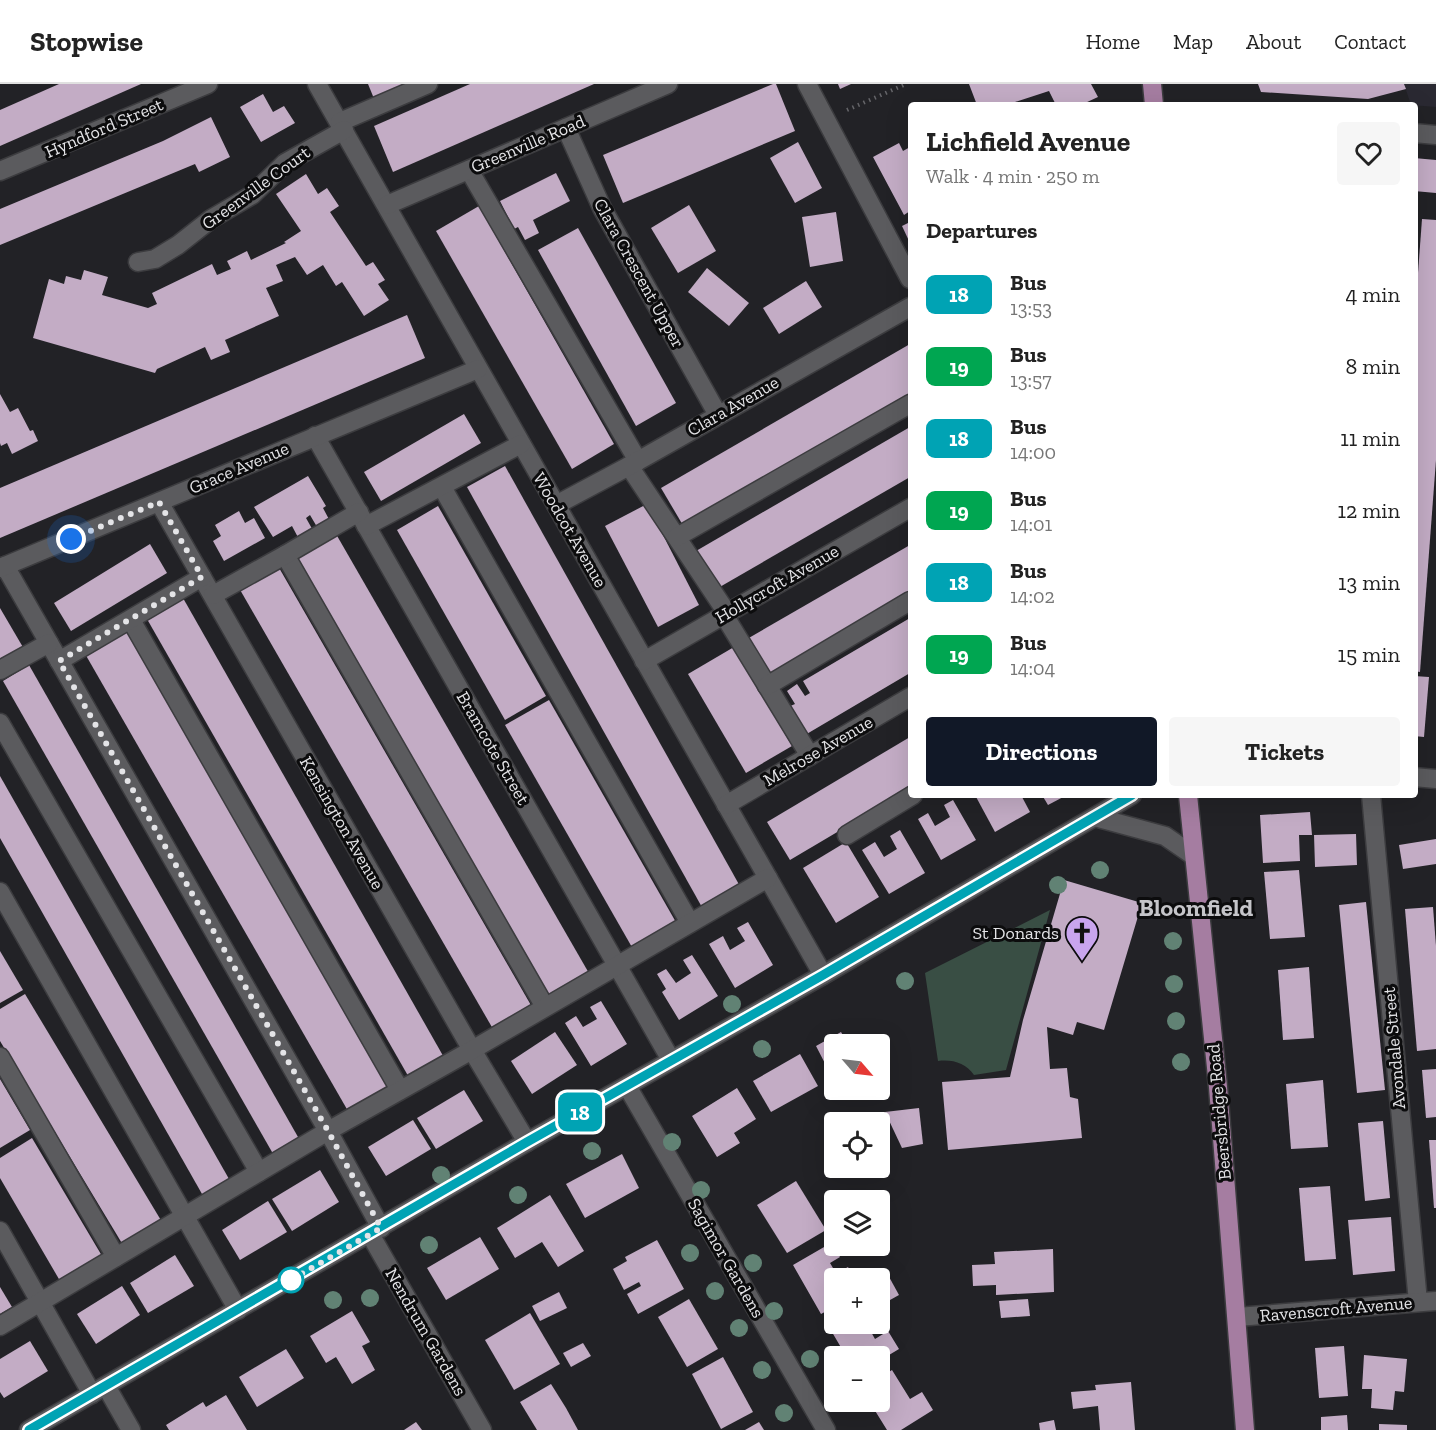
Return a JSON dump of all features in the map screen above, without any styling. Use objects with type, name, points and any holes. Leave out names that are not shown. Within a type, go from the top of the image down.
[{"type":"main road","points":[[1152,84],[1154,102]]},
{"type":"main road","name":"Beersbridge Road","points":[[1188,798],[1218,1087],[1245,1430]]},
{"type":"street","name":"Hyndford Street","points":[[0,171],[208,84]]},
{"type":"street","name":"Woodcot Avenue","points":[[317,84],[823,975]]},
{"type":"street","name":"Greenville Court","points":[[138,262],[155,260],[178,245],[211,219],[252,195],[285,163],[342,126],[428,84]]},
{"type":"street","name":"Greenville Road","points":[[387,205],[668,84]]},
{"type":"street","points":[[807,84],[908,275]]},
{"type":"street","name":"Clara Crescent Upper","points":[[566,128],[602,208],[718,415]]},
{"type":"street","points":[[1418,133],[1436,135]]},
{"type":"street","points":[[469,170],[677,537],[726,614],[810,756]]},
{"type":"street","name":"Clara Avenue","points":[[556,505],[908,308]]},
{"type":"street","name":"Grace Avenue","points":[[2,567],[478,369]]},
{"type":"street","points":[[677,537],[908,406]]},
{"type":"street","name":"Bramcote Street","points":[[315,436],[671,1060]]},
{"type":"street","points":[[213,595],[285,555],[363,519],[442,487],[521,444]]},
{"type":"street","points":[[442,487],[690,923]]},
{"type":"street","name":"Kensington Avenue","points":[[159,502],[472,1050],[527,1142]]},
{"type":"street","name":"Hollycroft Avenue","points":[[644,661],[908,509]]},
{"type":"street","points":[[285,555],[545,1006]]},
{"type":"street","name":"Nendrum Gardens","points":[[2,567],[49,643],[328,1131],[376,1231],[483,1430]]},
{"type":"street","points":[[59,661],[202,577]]},
{"type":"street","points":[[767,686],[908,603]]},
{"type":"street","points":[[131,620],[400,1090]]},
{"type":"street","points":[[0,670],[49,643]]},
{"type":"street","name":"Melrose Avenue","points":[[726,805],[908,698]]},
{"type":"street","points":[[0,723],[259,1172]]},
{"type":"street","points":[[1418,777],[1436,779]]},
{"type":"street","points":[[847,835],[908,798]]},
{"type":"street","points":[[29,1430],[1127,798]]},
{"type":"street","name":"Avondale Street","points":[[1371,798],[1427,1301]]},
{"type":"street","points":[[1095,817],[1165,836],[1194,856]]},
{"type":"street","points":[[0,1326],[328,1131],[768,878]]},
{"type":"street","points":[[0,892],[238,1310]]},
{"type":"street","points":[[0,1057],[116,1257]]},
{"type":"street","name":"Sagimor Gardens","points":[[627,1086],[826,1430]]},
{"type":"street","points":[[0,1231],[40,1303],[99,1390],[131,1430]]},
{"type":"street","name":"Ravenscroft Avenue","points":[[1237,1317],[1427,1301]]},
{"type":"path","points":[[826,119],[906,84]]},
{"type":"shaded area","points":[[1404,84],[1436,84],[1436,107],[1418,106],[1418,102],[1410,102]]},
{"type":"green space","points":[[1050,910],[1006,1070],[974,1075],[967,1067],[958,1063],[938,1061],[925,973]]},
{"type":"building","points":[[59,84],[141,84],[0,146],[0,110]]},
{"type":"building","points":[[368,84],[416,84],[375,101]]},
{"type":"building","points":[[470,84],[594,84],[393,172],[374,126]]},
{"type":"building","points":[[776,84],[795,131],[623,203],[603,155]]},
{"type":"building","points":[[838,84],[851,84],[840,89]]},
{"type":"building","points":[[969,84],[1091,84],[1098,97],[1087,102],[1054,102],[1049,91],[1015,102],[976,102]]},
{"type":"building","points":[[1258,84],[1404,84],[1406,89],[1368,99],[1261,92]]},
{"type":"building","points":[[263,94],[273,112],[284,106],[295,123],[261,142],[240,107]]},
{"type":"building","points":[[211,117],[230,157],[199,172],[195,164],[0,245],[0,209],[163,141]]},
{"type":"building","points":[[798,142],[822,188],[795,203],[770,158]]},
{"type":"building","points":[[899,143],[903,151],[908,148],[908,212],[904,215],[873,157]]},
{"type":"building","points":[[1418,158],[1436,160],[1436,193],[1418,191]]},
{"type":"building","points":[[556,173],[570,201],[533,220],[539,233],[525,240],[518,227],[514,229],[500,201]]},
{"type":"building","points":[[306,174],[318,194],[327,188],[339,206],[330,212],[366,266],[373,262],[385,280],[378,284],[389,300],[364,316],[342,282],[336,286],[323,265],[307,275],[295,257],[276,265],[283,281],[266,288],[279,316],[225,340],[230,352],[211,360],[205,347],[157,369],[155,373],[33,338],[49,279],[64,284],[66,276],[81,280],[84,270],[108,277],[102,295],[148,308],[157,304],[152,293],[212,264],[217,275],[231,269],[227,261],[247,251],[251,260],[286,243],[284,242],[301,231],[276,194]]},
{"type":"building","points":[[689,205],[716,251],[678,273],[651,228]]},
{"type":"building","points":[[479,206],[614,444],[572,469],[436,231]]},
{"type":"building","points":[[836,212],[843,261],[810,267],[802,217]]},
{"type":"building","points":[[1422,219],[1436,220],[1436,460],[1420,672],[1418,672],[1418,273]]},
{"type":"building","points":[[908,223],[908,239],[902,226]]},
{"type":"building","points":[[578,228],[676,403],[636,426],[538,250]]},
{"type":"building","points":[[707,268],[749,303],[729,326],[688,292]]},
{"type":"building","points":[[806,281],[822,307],[779,334],[763,308]]},
{"type":"building","points":[[407,315],[425,358],[0,538],[0,488]]},
{"type":"building","points":[[908,345],[908,398],[684,527],[661,488]]},
{"type":"building","points":[[0,394],[10,412],[18,408],[38,441],[12,454],[7,443],[1,446],[0,443]]},
{"type":"building","points":[[464,414],[481,443],[381,501],[364,472]]},
{"type":"building","points":[[908,428],[908,478],[718,588],[696,551]]},
{"type":"building","points":[[505,466],[741,888],[703,909],[467,487]]},
{"type":"building","points":[[308,476],[326,506],[323,508],[332,525],[320,532],[310,515],[306,518],[315,534],[301,543],[292,526],[273,537],[254,507]]},
{"type":"building","points":[[647,504],[699,605],[658,627],[605,526]]},
{"type":"building","points":[[438,506],[546,696],[505,720],[397,530]]},
{"type":"building","points":[[239,511],[245,523],[254,518],[265,538],[224,561],[213,541],[221,536],[215,525]]},
{"type":"building","points":[[336,534],[590,975],[550,998],[296,557]]},
{"type":"building","points":[[150,544],[167,573],[71,631],[54,603]]},
{"type":"building","points":[[908,546],[908,599],[769,679],[747,639]]},
{"type":"building","points":[[278,566],[532,1007],[493,1029],[239,588]]},
{"type":"building","points":[[183,598],[446,1061],[411,1081],[147,619]]},
{"type":"building","points":[[0,608],[24,649],[0,662]]},
{"type":"building","points":[[908,619],[908,674],[805,735],[788,707],[795,704],[787,691],[797,684],[805,696],[810,693],[803,681]]},
{"type":"building","points":[[126,628],[389,1087],[348,1111],[84,652]]},
{"type":"building","points":[[734,647],[792,746],[746,773],[688,674]]},
{"type":"building","points":[[29,665],[302,1144],[276,1159],[3,681]]},
{"type":"building","points":[[1418,676],[1429,677],[1424,737],[1418,736]]},
{"type":"building","points":[[549,700],[677,924],[633,949],[505,725]]},
{"type":"building","points":[[908,738],[908,790],[790,860],[767,822]]},
{"type":"building","points":[[0,776],[233,1186],[206,1201],[0,838]]},
{"type":"building","points":[[977,798],[1023,798],[1030,812],[995,832]]},
{"type":"building","points":[[1044,798],[1061,798],[1048,805]]},
{"type":"building","points":[[953,800],[976,840],[941,860],[918,819],[928,813],[935,826],[950,817],[944,805]]},
{"type":"building","points":[[1310,812],[1312,835],[1299,835],[1300,861],[1263,863],[1260,815]]},
{"type":"building","points":[[900,830],[925,873],[889,894],[862,850],[875,842],[884,857],[897,849],[890,836]]},
{"type":"building","points":[[1356,834],[1357,865],[1315,867],[1314,835]]},
{"type":"building","points":[[1436,839],[1436,864],[1403,869],[1399,845]]},
{"type":"building","points":[[846,842],[879,897],[836,923],[803,868]]},
{"type":"building","points":[[1299,870],[1305,937],[1270,939],[1264,872]]},
{"type":"building","points":[[1064,880],[1142,903],[1104,1030],[1077,1022],[1073,1035],[1047,1027],[1050,1069],[1067,1068],[1070,1097],[1078,1099],[1082,1138],[948,1150],[942,1082],[1010,1077],[1023,1020]]},
{"type":"building","points":[[1366,902],[1385,1090],[1357,1093],[1339,905]]},
{"type":"building","points":[[1433,907],[1436,946],[1436,1049],[1417,1051],[1405,909]]},
{"type":"building","points":[[748,922],[773,965],[735,988],[709,944],[723,936],[730,950],[745,941],[737,928]]},
{"type":"building","points":[[0,951],[23,990],[0,1003]]},
{"type":"building","points":[[692,955],[718,996],[679,1020],[662,992],[666,989],[657,974],[666,969],[676,983],[691,973],[683,960]]},
{"type":"building","points":[[1309,967],[1314,1038],[1283,1040],[1278,970]]},
{"type":"building","points":[[25,994],[162,1222],[123,1245],[0,1041],[0,1009]]},
{"type":"building","points":[[601,1001],[627,1044],[591,1066],[565,1023],[576,1016],[583,1027],[597,1019],[590,1007]]},
{"type":"building","points":[[555,1032],[577,1065],[532,1094],[511,1061]]},
{"type":"building","points":[[824,1042],[824,1062],[816,1046]]},
{"type":"building","points":[[800,1054],[818,1086],[771,1112],[753,1081]]},
{"type":"building","points":[[1436,1069],[1436,1117],[1426,1118],[1422,1070]]},
{"type":"building","points":[[0,1079],[30,1130],[0,1148]]},
{"type":"building","points":[[1323,1080],[1328,1147],[1291,1149],[1286,1084]]},
{"type":"building","points":[[737,1088],[756,1119],[734,1133],[740,1143],[717,1157],[692,1116]]},
{"type":"building","points":[[464,1090],[483,1121],[436,1149],[417,1118]]},
{"type":"building","points":[[919,1108],[923,1144],[902,1148],[890,1123],[890,1112],[885,1112]]},
{"type":"building","points":[[413,1120],[431,1149],[386,1176],[368,1147]]},
{"type":"building","points":[[1383,1121],[1390,1198],[1365,1201],[1358,1123]]},
{"type":"building","points":[[32,1138],[105,1261],[63,1286],[0,1178],[0,1158]]},
{"type":"building","points":[[1429,1140],[1436,1140],[1436,1208],[1434,1208]]},
{"type":"building","points":[[622,1154],[639,1188],[585,1218],[566,1184]]},
{"type":"building","points":[[320,1170],[339,1202],[292,1231],[272,1199]]},
{"type":"building","points":[[796,1181],[824,1227],[824,1231],[787,1253],[757,1205]]},
{"type":"building","points":[[1330,1186],[1336,1259],[1305,1261],[1299,1188]]},
{"type":"building","points":[[550,1195],[584,1251],[558,1267],[542,1242],[515,1258],[497,1228]]},
{"type":"building","points":[[268,1201],[287,1232],[240,1260],[222,1230]]},
{"type":"building","points":[[1391,1217],[1395,1271],[1353,1275],[1348,1220]]},
{"type":"building","points":[[480,1237],[499,1269],[446,1300],[427,1268]]},
{"type":"building","points":[[657,1240],[684,1289],[638,1314],[627,1294],[641,1286],[639,1282],[624,1290],[613,1269],[627,1261],[625,1257]]},
{"type":"building","points":[[824,1247],[824,1256],[839,1256],[830,1263],[833,1268],[824,1268],[824,1312],[821,1314],[793,1265]]},
{"type":"building","points":[[1053,1249],[1054,1292],[996,1295],[996,1285],[973,1286],[972,1265],[995,1264],[994,1252]]},
{"type":"building","points":[[175,1255],[194,1286],[148,1313],[130,1283]]},
{"type":"building","points":[[890,1279],[899,1295],[890,1300]]},
{"type":"building","points":[[122,1286],[140,1315],[96,1344],[77,1314]]},
{"type":"building","points":[[0,1287],[12,1307],[0,1314]]},
{"type":"building","points":[[559,1292],[567,1308],[540,1321],[532,1306]]},
{"type":"building","points":[[689,1299],[718,1349],[687,1367],[658,1317]]},
{"type":"building","points":[[1028,1299],[1030,1316],[1001,1318],[999,1301]]},
{"type":"building","points":[[352,1311],[370,1342],[362,1346],[375,1370],[352,1384],[336,1357],[326,1363],[310,1336]]},
{"type":"building","points":[[530,1313],[560,1364],[514,1390],[485,1340]]},
{"type":"building","points":[[833,1334],[872,1334],[875,1339],[883,1334],[890,1334],[899,1349],[890,1354],[890,1346],[840,1346]]},
{"type":"building","points":[[30,1341],[48,1371],[4,1398],[0,1392],[0,1359]]},
{"type":"building","points":[[583,1343],[591,1356],[571,1367],[563,1353]]},
{"type":"building","points":[[1344,1346],[1348,1396],[1319,1398],[1315,1348]]},
{"type":"building","points":[[286,1349],[304,1378],[257,1407],[239,1377]]},
{"type":"building","points":[[1364,1355],[1407,1359],[1404,1392],[1395,1391],[1393,1410],[1371,1408],[1372,1389],[1362,1389]]},
{"type":"building","points":[[723,1357],[753,1412],[721,1429],[692,1374]]},
{"type":"building","points":[[892,1370],[910,1399],[922,1392],[933,1410],[901,1430],[887,1430],[876,1412],[890,1412],[890,1371]]},
{"type":"building","points":[[1131,1382],[1135,1430],[1100,1430],[1098,1406],[1073,1409],[1071,1392],[1096,1390],[1095,1385]]},
{"type":"building","points":[[551,1384],[578,1430],[537,1430],[520,1402]]},
{"type":"building","points":[[226,1395],[247,1430],[169,1430],[166,1425],[203,1402],[206,1407]]},
{"type":"building","points":[[1347,1415],[1348,1430],[1321,1430],[1321,1417]]},
{"type":"building","points":[[1054,1420],[1056,1430],[1040,1430],[1039,1423]]},
{"type":"building","points":[[416,1422],[422,1430],[404,1430]]},
{"type":"building","points":[[759,1422],[764,1430],[745,1430]]},
{"type":"building","points":[[1379,1424],[1407,1425],[1407,1430],[1379,1430]]},
{"type":"bus line","name":"18","points":[[29,1430],[527,1142],[823,975],[1127,798]]},
{"type":"place","name":"St Donards","points":[[1082,962]]},
{"type":"district","name":"Bloomfield","points":[[1196,908]]},
{"type":"route","points":[[71,539],[159,502],[202,577],[59,661],[328,1131],[381,1228],[291,1280]]}]
